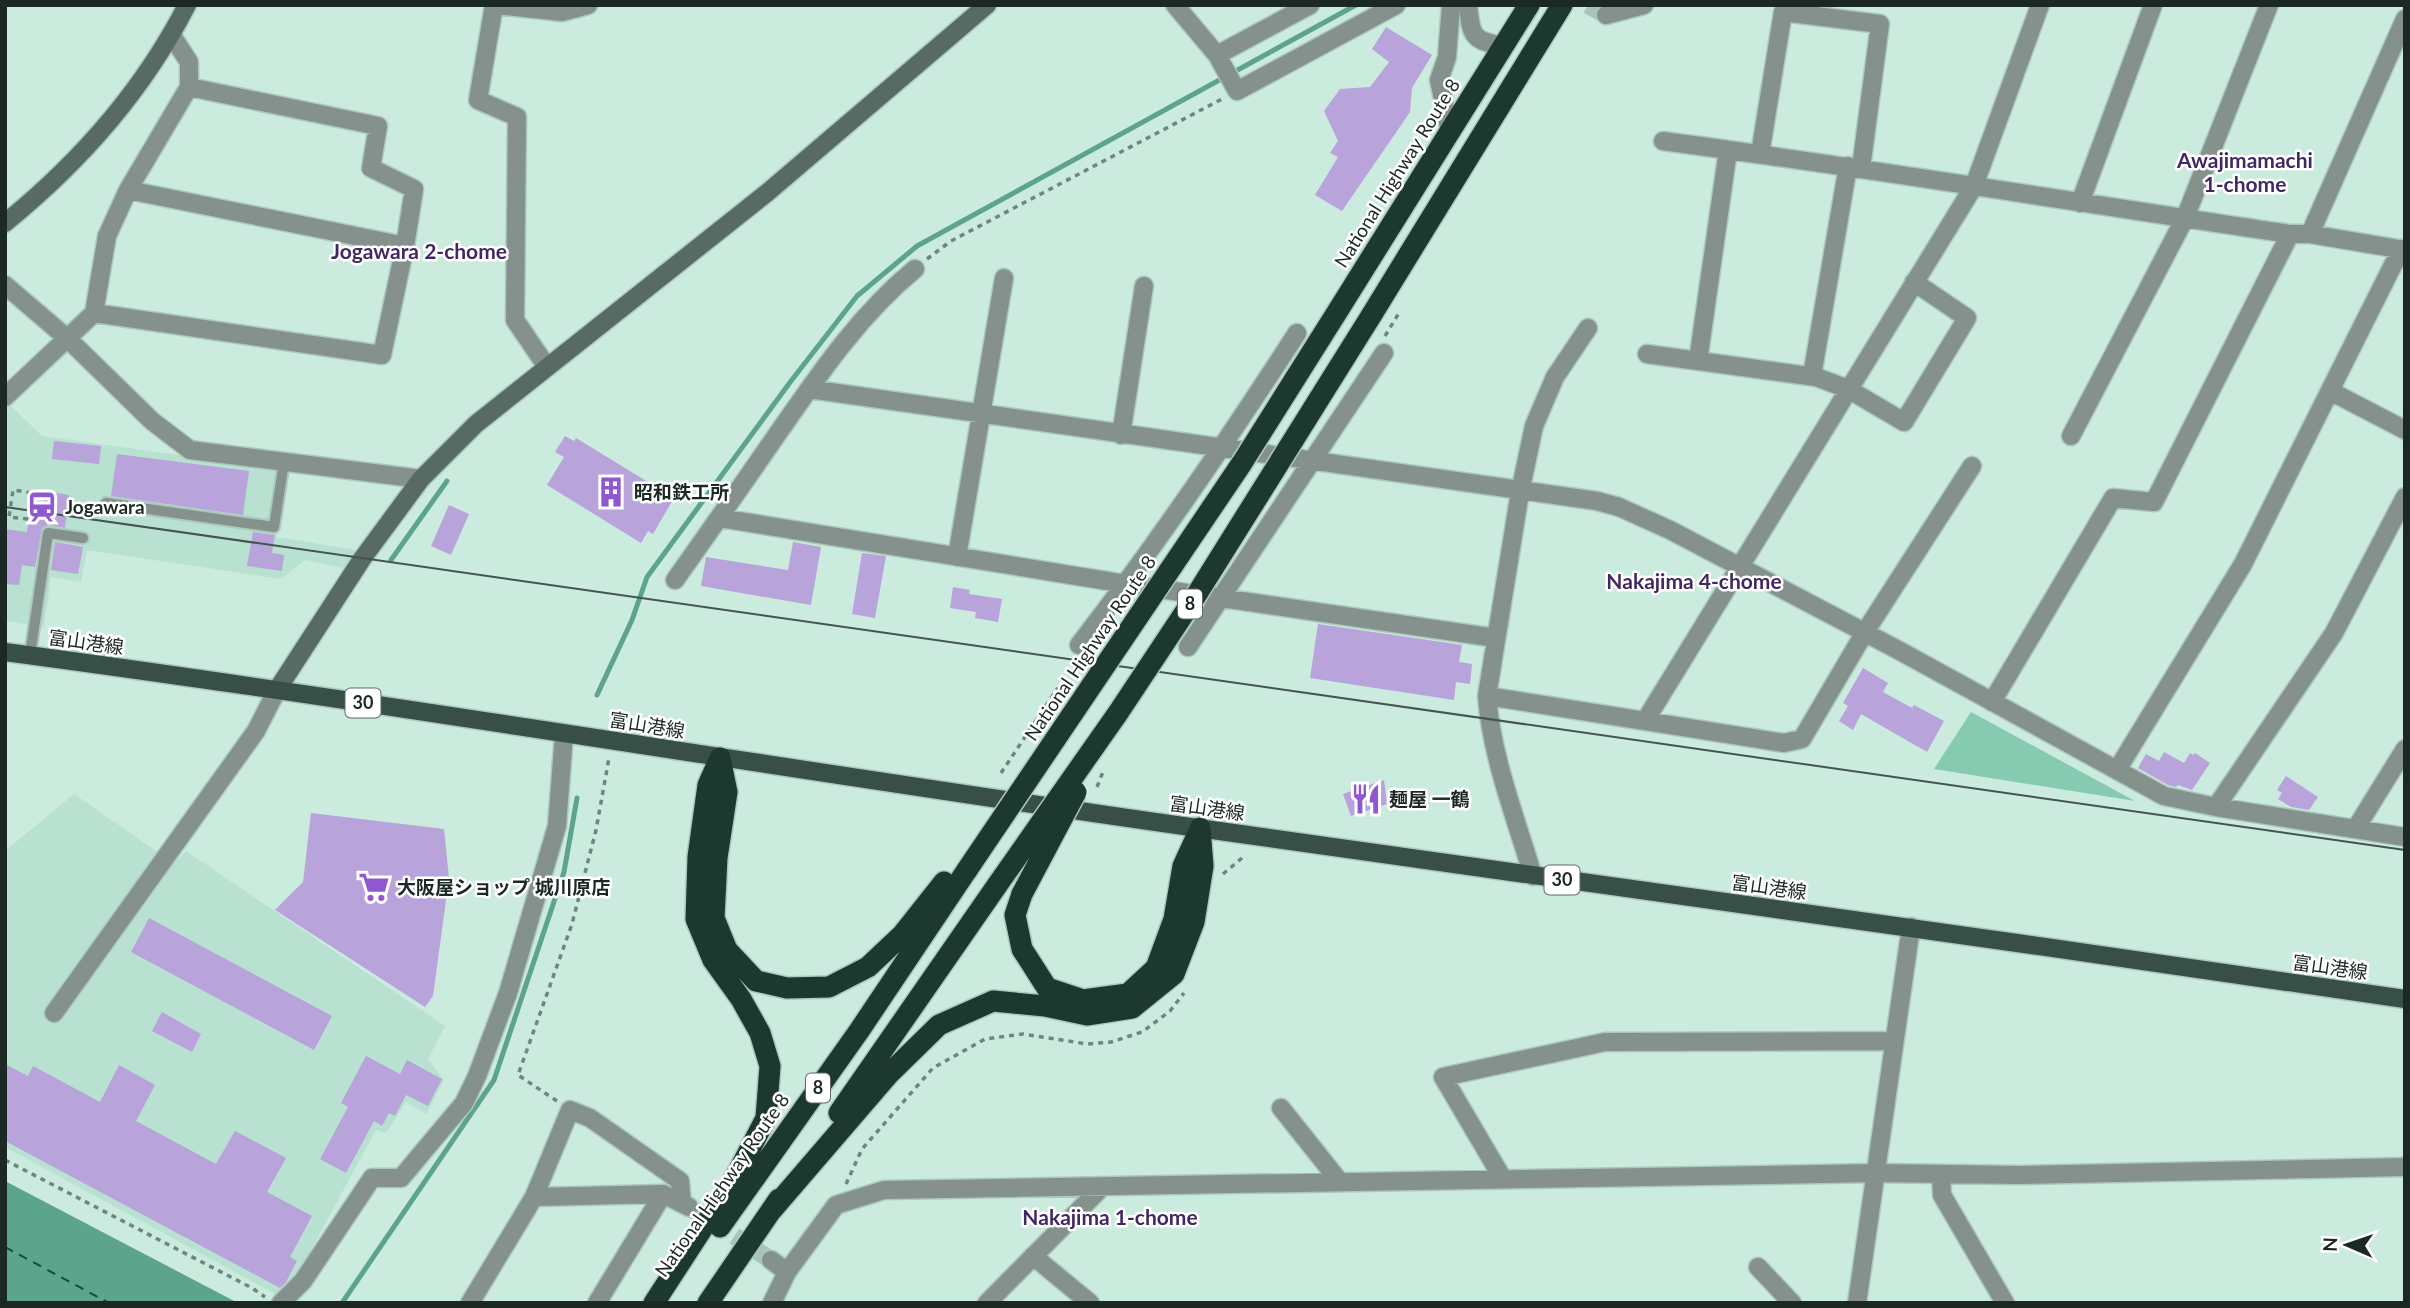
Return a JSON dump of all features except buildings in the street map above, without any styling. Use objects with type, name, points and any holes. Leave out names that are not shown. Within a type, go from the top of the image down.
[{"type":"highway","name":"National Highway Route 8","points":[[667,1303],[859,1031],[963,867],[1088,692],[1242,463],[1529,5]]},
{"type":"highway","name":"8","points":[[708,1303],[1118,713],[1197,594],[1562,5]]},
{"type":"highway","points":[[1118,713],[1022,894],[1015,915],[1022,949],[1047,988],[1083,1000],[1128,994],[1156,968],[1174,919],[1183,866],[1200,828]]},
{"type":"highway","points":[[720,758],[727,792],[717,858],[714,918],[727,950],[756,981],[788,988],[830,987],[868,967],[902,935],[963,867]]},
{"type":"highway","points":[[654,1303],[734,1181],[765,1118],[770,1066],[760,1034],[741,999],[713,960],[696,919],[698,857],[708,785],[720,758]]},
{"type":"highway","points":[[772,1210],[889,1074],[939,1026],[993,1001],[1045,1006],[1087,1015],[1132,1008],[1174,974],[1194,922],[1203,866],[1200,828]]},
{"type":"main road","name":"富山港線","points":[[5,652],[1200,828],[2405,999]]},
{"type":"street","points":[[5,223],[82,153],[127,102],[172,36],[187,5]]},
{"type":"street","points":[[547,367],[515,320],[517,117],[478,100],[496,5],[562,12],[588,5]]},
{"type":"street","points":[[54,1013],[256,731],[277,690],[362,559],[421,479],[476,424],[768,191],[987,5]]},
{"type":"street","points":[[1175,5],[1217,55],[1237,90],[1396,5]]},
{"type":"street","points":[[1217,55],[1310,5]]},
{"type":"street","points":[[1450,132],[1439,79],[1447,57],[1451,5]]},
{"type":"street","points":[[1468,5],[1471,32],[1482,43],[1504,46]]},
{"type":"street","points":[[1606,15],[1644,5]]},
{"type":"street","points":[[1645,720],[1973,186],[2040,5]]},
{"type":"street","points":[[2080,203],[2153,5]]},
{"type":"street","points":[[2071,436],[2185,218],[2269,5]]},
{"type":"street","points":[[1760,154],[1783,12],[1880,24],[1855,167],[1812,376]]},
{"type":"street","points":[[2310,234],[2405,19]]},
{"type":"street","points":[[5,397],[94,313],[107,236],[128,190],[189,87],[189,62],[172,36]]},
{"type":"street","points":[[94,313],[382,355],[414,189],[371,168],[378,126],[189,87]]},
{"type":"street","points":[[1663,141],[2310,234],[2403,250],[2243,564],[2117,770]]},
{"type":"street","points":[[1698,361],[1728,150]]},
{"type":"street","points":[[128,190],[405,246]]},
{"type":"street","points":[[1992,702],[2113,498],[2154,502],[2290,233]]},
{"type":"street","points":[[675,580],[858,323],[915,269]]},
{"type":"street","points":[[957,557],[1004,278]]},
{"type":"street","points":[[1647,354],[1812,376],[1848,389],[1904,422],[1967,318],[1914,282]]},
{"type":"street","points":[[5,285],[68,339],[152,421],[190,450],[421,479]]},
{"type":"street","points":[[1121,435],[1144,286]]},
{"type":"street","points":[[1533,876],[1489,718],[1488,696],[1520,492],[1534,426],[1555,377],[1588,328]]},
{"type":"street","points":[[1079,645],[1222,449],[1297,333]]},
{"type":"street","points":[[1188,647],[1311,462],[1382,348]]},
{"type":"street","points":[[809,389],[1597,501],[1619,507],[1670,530],[1865,632],[2164,796],[2216,807],[2405,837]]},
{"type":"street","points":[[2330,391],[2405,430]]},
{"type":"street","points":[[1488,696],[1784,743],[1802,739],[1865,632],[1972,466]]},
{"type":"street","points":[[2216,807],[2334,633],[2405,497]]},
{"type":"street","points":[[720,519],[1220,599],[1496,638]]},
{"type":"street","points":[[281,1303],[303,1281],[372,1178],[401,1178],[464,1103],[508,993],[550,855],[557,826],[564,734]]},
{"type":"street","points":[[2356,828],[2405,749]]},
{"type":"street","points":[[1857,1303],[1911,927]]},
{"type":"street","points":[[1503,1179],[1443,1077],[1605,1042],[1894,1041]]},
{"type":"street","points":[[1281,1108],[1340,1182]]},
{"type":"street","points":[[470,1303],[534,1197],[570,1110],[590,1118],[680,1181],[686,1205],[663,1194],[534,1197]]},
{"type":"street","points":[[772,1303],[787,1272],[836,1205],[884,1190],[1876,1173],[2019,1175],[2405,1167]]},
{"type":"street","points":[[1941,1174],[1942,1195],[2005,1303]]},
{"type":"street","points":[[988,1303],[1103,1186]]},
{"type":"street","points":[[597,1303],[663,1194]]},
{"type":"street","points":[[1033,1256],[1090,1303]]},
{"type":"street","points":[[771,1260],[787,1272]]},
{"type":"street","points":[[1758,1267],[1792,1303]]},
{"type":"lane","points":[[106,503],[274,527],[284,462]]},
{"type":"lane","points":[[30,655],[48,533],[83,538]]},
{"type":"path","points":[[915,269],[951,241],[1237,90]]},
{"type":"path","points":[[1382,348],[1399,313]]},
{"type":"path","points":[[28,519],[9,517],[13,491],[33,493]]},
{"type":"path","points":[[1001,773],[1057,689]]},
{"type":"path","points":[[570,1110],[518,1075],[572,924],[596,830],[612,741]]},
{"type":"path","points":[[1221,878],[1224,871],[1242,858]]},
{"type":"path","points":[[836,1205],[862,1149],[933,1068],[985,1039],[1023,1034],[1087,1044],[1111,1042],[1142,1032],[1170,1011],[1185,993]]},
{"type":"path","points":[[5,1160],[252,1288],[272,1303]]},
{"type":"shaded area","points":[[11,406],[42,436],[286,470],[277,537],[355,550],[343,568],[305,560],[281,579],[87,550],[81,582],[51,577],[44,627],[5,621],[5,410]]},
{"type":"shaded area","points":[[1971,712],[2135,801],[1934,769]]},
{"type":"shaded area","points":[[74,794],[159,853],[43,1010],[59,1021],[171,867],[186,851],[445,1026],[428,1059],[444,1080],[426,1114],[406,1102],[386,1133],[376,1130],[300,1270],[279,1296],[5,1147],[5,851]]},
{"type":"shaded area","points":[[5,1181],[238,1303],[5,1303]]},
{"type":"waterway","points":[[597,695],[632,620],[647,577],[857,296],[917,246],[1356,5]]},
{"type":"waterway","points":[[391,560],[447,481]]},
{"type":"waterway","points":[[342,1303],[494,1080],[564,872],[577,798]]},
{"type":"ferry route","points":[[5,1247],[109,1303]]},
{"type":"tunnel","points":[[1588,5],[1606,15]]},
{"type":"tunnel","points":[[689,1207],[771,1260]]},
{"type":"tram line","points":[[5,507],[2405,850]]},
{"type":"place","name":"昭和鉄工所","points":[[611,492]]},
{"type":"place","name":"Jogawara","points":[[42,507]]},
{"type":"place","name":"麺屋 一鶴","points":[[1366,799]]},
{"type":"place","name":"大阪屋ショップ 城川原店","points":[[374,887]]},
{"type":"district","name":"Awajimamachi 1-chome","points":[[2245,173]]},
{"type":"district","name":"Jogawara 2-chome","points":[[419,252]]},
{"type":"district","name":"Nakajima 4-chome","points":[[1694,582]]},
{"type":"district","name":"Nakajima 1-chome","points":[[1110,1218]]}]
